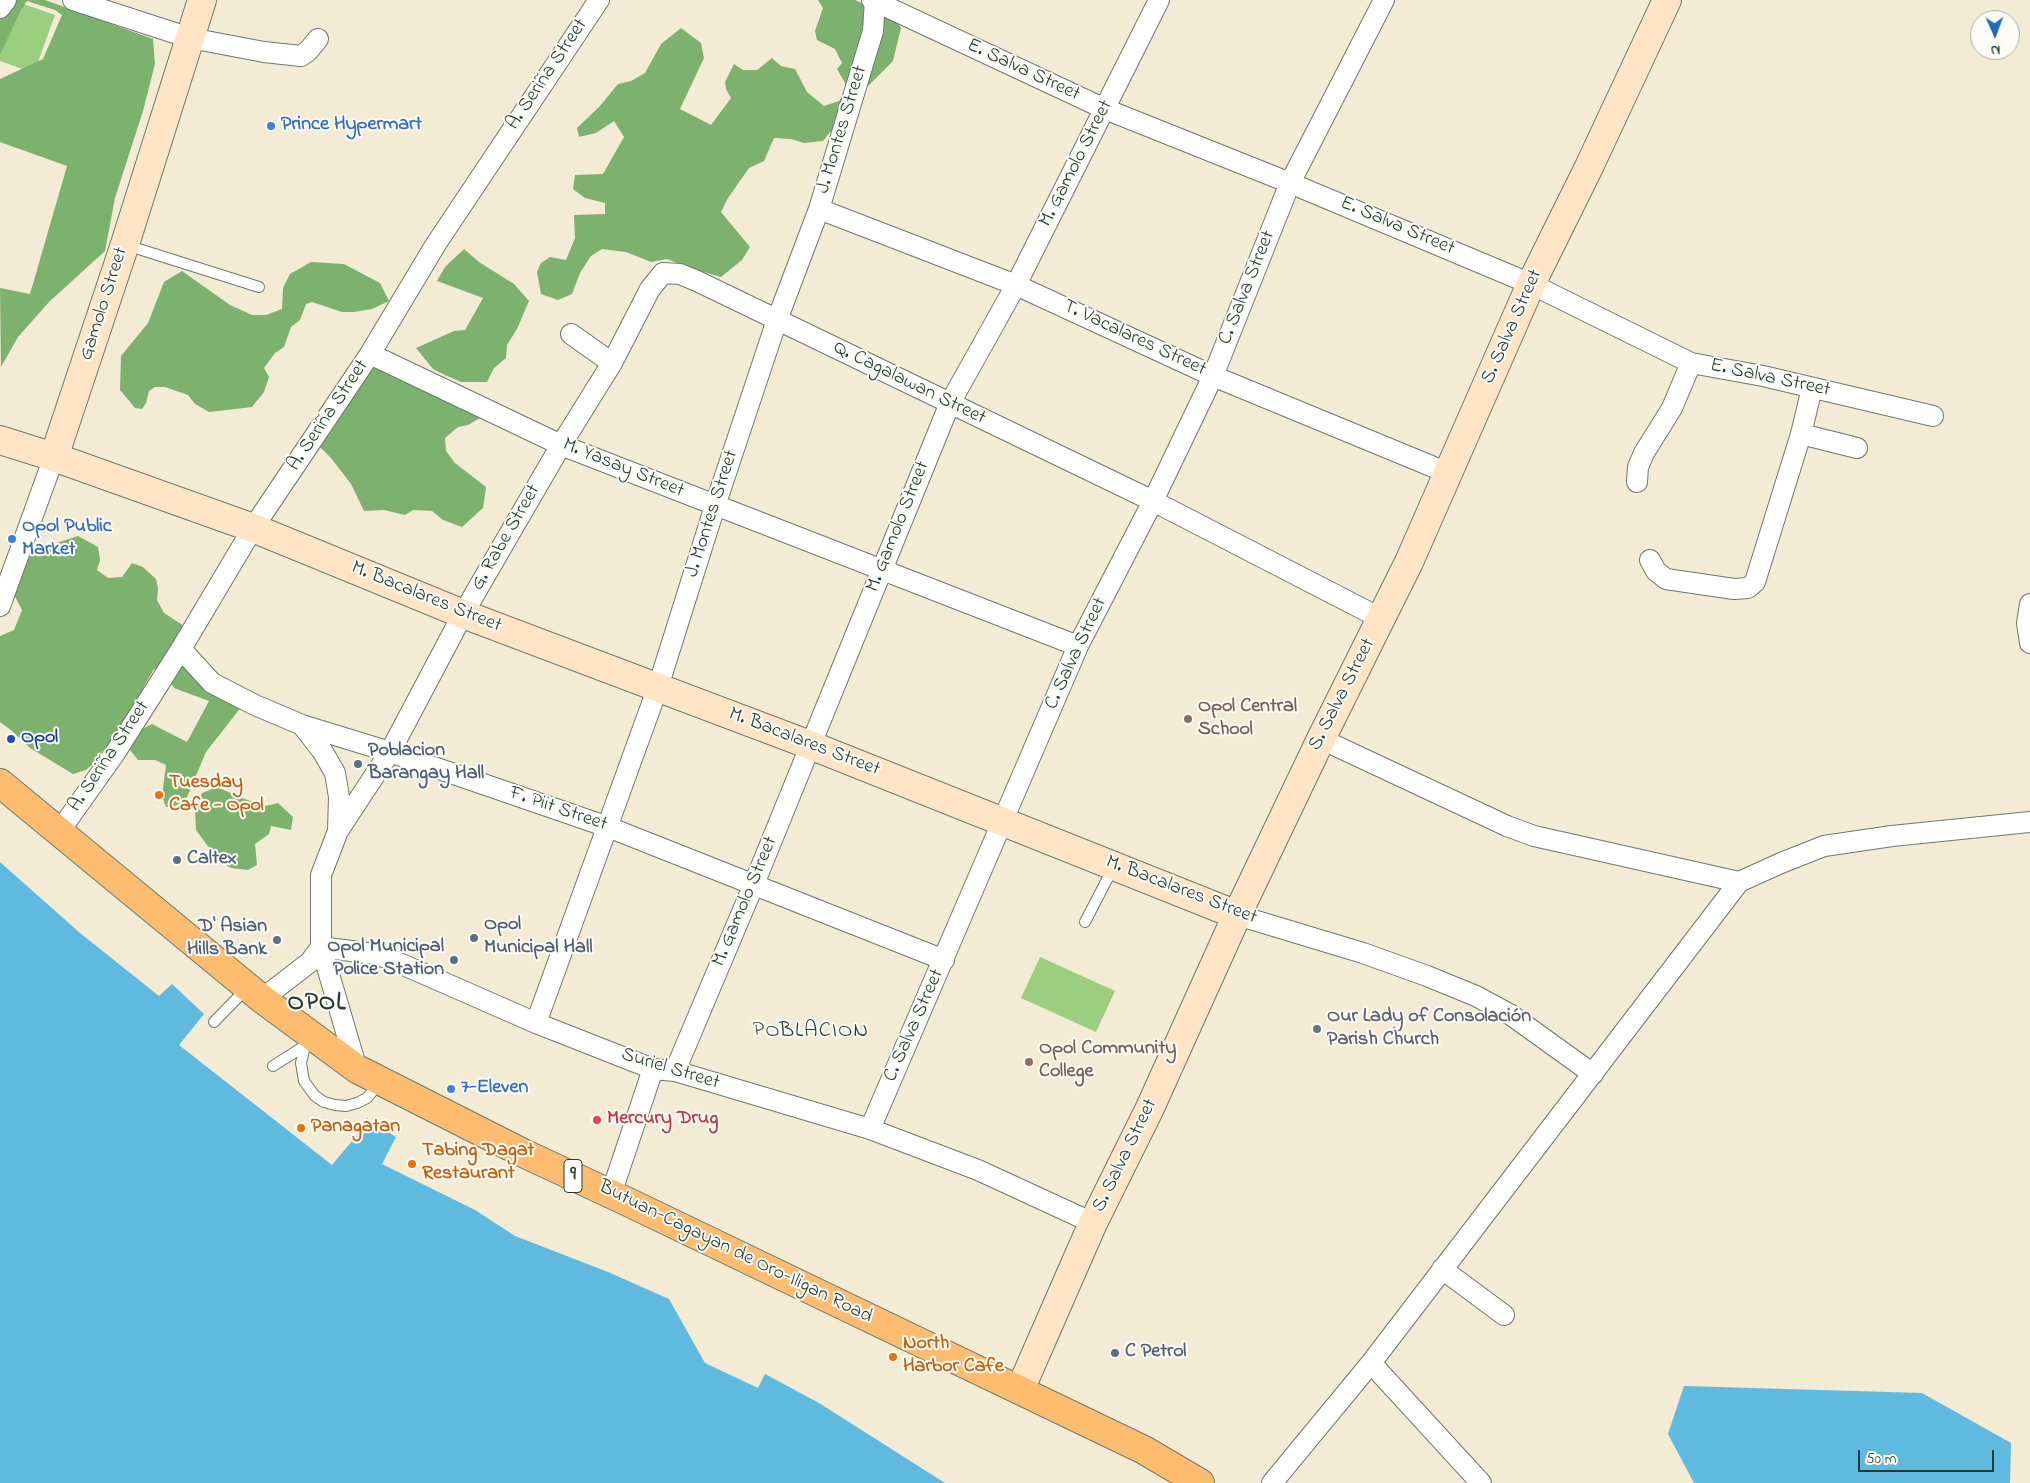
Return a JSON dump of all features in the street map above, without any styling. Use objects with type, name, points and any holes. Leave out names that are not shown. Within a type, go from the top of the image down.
[{"type":"highway","name":"Butuan-Cagayan de Oro-Iligan Road","points":[[0,783],[255,993],[309,1042],[369,1075],[521,1152],[1144,1450],[1200,1483]]},
{"type":"street","points":[[0,8],[6,0]]},
{"type":"street","points":[[73,0],[190,38],[264,52],[301,56],[318,39]]},
{"type":"street","name":"Gamolo Street","points":[[0,606],[54,457],[125,244],[202,0]]},
{"type":"street","name":"A. Seriña Street","points":[[59,832],[115,753],[181,649],[252,528],[370,354],[436,244],[599,0]]},
{"type":"street","name":"E. Salva Street","points":[[874,0],[1105,109],[1290,183],[1531,284],[1690,363],[1763,376],[1933,416]]},
{"type":"street","name":"J. Montes Street","points":[[536,1023],[658,687],[715,506],[777,320],[819,209],[873,30],[874,0]]},
{"type":"street","name":"M. Gamolo Street","points":[[675,1071],[754,884],[950,403],[1016,285],[1159,0]]},
{"type":"street","name":"C. Salva Street","points":[[870,1129],[1078,646],[1153,501],[1213,376],[1290,183],[1384,0]]},
{"type":"street","name":"S. Salva Street","points":[[1020,1390],[1093,1223],[1149,1110],[1237,915],[1320,739],[1382,619],[1531,284],[1668,0]]},
{"type":"street","name":"T. Vacalares Street","points":[[819,209],[1016,285],[1213,376],[1448,473]]},
{"type":"street","name":"Q. Cagalawan Street","points":[[663,273],[680,274],[950,403],[1153,501],[1382,619]]},
{"type":"street","name":"G. Rabe Street","points":[[369,1075],[321,947],[321,875],[338,831],[390,752],[464,614],[561,445],[612,362],[650,289],[663,273]]},
{"type":"street","points":[[571,334],[612,362]]},
{"type":"street","name":"M. Yasay Street","points":[[370,354],[561,445],[1078,646]]},
{"type":"street","points":[[1638,482],[1638,467],[1644,453],[1672,408],[1690,363]]},
{"type":"street","points":[[1650,560],[1656,571],[1666,579],[1734,589],[1748,588],[1756,582],[1801,434],[1812,388]]},
{"type":"street","points":[[1801,434],[1857,448]]},
{"type":"street","name":"M. Bacalares Street","points":[[0,440],[54,457],[252,528],[464,614],[810,745],[1237,915],[1363,953],[1427,976],[1476,996],[1510,1015],[1593,1074]]},
{"type":"street","points":[[2030,604],[2027,623],[2030,643]]},
{"type":"street","name":"F. Piit Street","points":[[181,649],[212,683],[255,706],[302,725],[390,752],[608,827],[944,960]]},
{"type":"street","name":"G. Rabe Street","points":[[302,725],[323,752],[335,772],[339,797],[338,831]]},
{"type":"street","points":[[1320,739],[1508,826],[1534,836],[1739,882]]},
{"type":"street","points":[[1272,1483],[1371,1363],[1739,882],[1824,846],[1892,836],[2030,822]]},
{"type":"street","points":[[255,993],[310,962],[321,947]]},
{"type":"street","name":"Suriel Street","points":[[321,947],[374,954],[390,959],[536,1023],[653,1069],[675,1071],[870,1129],[978,1170],[1093,1223]]},
{"type":"street","points":[[611,1194],[653,1069]]},
{"type":"street","points":[[1442,1269],[1504,1315]]},
{"type":"street","points":[[1371,1363],[1481,1483]]},
{"type":"lane","points":[[125,244],[259,287]]},
{"type":"lane","points":[[1085,922],[1114,865]]},
{"type":"lane","points":[[214,1022],[255,993]]},
{"type":"lane","points":[[309,1042],[301,1063],[304,1081],[315,1096],[324,1102],[346,1106],[367,1098],[375,1091],[369,1075]]},
{"type":"lane","points":[[273,1066],[309,1042]]},
{"type":"green space","points":[[0,0],[45,0],[153,39],[155,64],[143,111],[115,198],[105,251],[49,302],[18,337],[1,367],[0,288],[30,294],[67,166],[0,142],[0,79],[43,59],[62,15],[55,10],[27,1],[0,55]]},
{"type":"green space","points":[[818,0],[855,0],[894,17],[901,28],[893,61],[865,89],[823,141],[804,143],[791,139],[774,138],[764,161],[749,168],[728,198],[721,212],[750,247],[742,260],[721,277],[667,259],[651,262],[626,252],[602,249],[591,256],[580,273],[572,294],[558,300],[541,294],[537,272],[541,263],[550,257],[566,260],[575,238],[574,215],[605,214],[605,203],[585,198],[573,189],[575,175],[603,174],[624,137],[614,121],[596,133],[579,137],[577,128],[599,107],[618,84],[631,81],[645,73],[661,44],[681,28],[701,43],[704,58],[680,109],[711,125],[731,98],[726,89],[725,82],[734,64],[743,70],[757,70],[772,58],[781,66],[795,69],[807,92],[824,106],[839,101],[845,94],[845,83],[837,69],[842,63],[835,49],[817,40],[815,31],[823,8]]},
{"type":"green space","points":[[18,2],[55,15],[34,73],[0,61],[0,53]]},
{"type":"green space","points":[[464,249],[479,262],[514,284],[529,301],[517,329],[507,345],[506,358],[494,368],[487,382],[461,382],[445,375],[433,369],[416,348],[454,331],[465,330],[483,298],[437,281],[445,267]]},
{"type":"green space","points":[[311,262],[344,264],[380,283],[389,301],[372,309],[354,312],[342,312],[312,302],[306,304],[300,320],[291,327],[284,347],[275,353],[264,368],[269,377],[264,392],[252,407],[209,412],[195,404],[188,395],[165,387],[155,387],[149,391],[146,403],[142,409],[135,408],[120,390],[121,356],[148,323],[164,282],[182,271],[230,305],[252,315],[266,315],[282,309],[283,288],[290,274]]},
{"type":"green space","points":[[376,362],[421,367],[479,399],[480,418],[468,425],[458,427],[445,438],[446,451],[455,463],[486,487],[483,508],[462,527],[443,520],[432,511],[413,510],[405,515],[384,510],[364,511],[351,484],[331,458],[317,444]]},
{"type":"green space","points":[[78,536],[98,547],[100,560],[97,570],[108,578],[122,577],[132,563],[143,567],[156,579],[158,588],[157,600],[164,613],[192,631],[194,646],[199,660],[242,706],[206,752],[187,797],[174,807],[166,807],[162,796],[166,765],[155,760],[138,760],[130,750],[142,729],[152,724],[187,742],[209,701],[174,688],[168,678],[154,669],[135,705],[107,749],[102,751],[99,759],[86,770],[73,774],[30,748],[0,722],[0,636],[14,630],[22,610],[11,589],[25,562],[35,550]]},
{"type":"green space","points":[[217,787],[265,806],[278,803],[293,817],[291,830],[271,826],[269,834],[255,844],[257,865],[248,870],[231,868],[218,860],[196,830],[195,811],[202,793]]},
{"type":"green space","points":[[1040,957],[1115,991],[1096,1032],[1021,998]]},
{"type":"water","points":[[0,862],[80,933],[159,996],[172,984],[204,1014],[179,1045],[332,1165],[358,1134],[367,1118],[396,1137],[382,1164],[475,1210],[515,1236],[608,1272],[669,1299],[705,1363],[758,1388],[765,1374],[819,1403],[945,1483],[0,1483]]},
{"type":"water","points":[[1684,1386],[1922,1393],[2011,1443],[2010,1483],[1694,1483],[1668,1434]]},
{"type":"place","name":"Prince Hypermart","points":[[271,126]]},
{"type":"place","name":"Opol Public Market","points":[[12,539]]},
{"type":"place","name":"Opol Central School","points":[[1188,719]]},
{"type":"place","name":"Opol","points":[[11,739]]},
{"type":"place","name":"Poblacion Barangay Hall","points":[[358,764]]},
{"type":"place","name":"Tuesday Cafe - Opol","points":[[159,795]]},
{"type":"place","name":"Caltex","points":[[177,860]]},
{"type":"place","name":"Opol Municipal Hall","points":[[474,938]]},
{"type":"place","name":"D' Asian Hills Bank","points":[[277,940]]},
{"type":"place","name":"Opol Municipal Police Station","points":[[454,960]]},
{"type":"place","name":"Our Lady of Consolación Parish Church","points":[[1317,1029]]},
{"type":"place","name":"Opol Community College","points":[[1029,1062]]},
{"type":"place","name":"7-Eleven","points":[[451,1089]]},
{"type":"place","name":"Mercury Drug","points":[[597,1120]]},
{"type":"place","name":"Panagatan","points":[[301,1128]]},
{"type":"place","name":"Tabing Dagat Restaurant","points":[[412,1164]]},
{"type":"place","name":"C Petrol","points":[[1115,1353]]},
{"type":"place","name":"North Harbor Cafe","points":[[893,1357]]},
{"type":"district","name":"OPOL","points":[[317,1005]]},
{"type":"district","name":"POBLACION","points":[[811,1032]]}]
